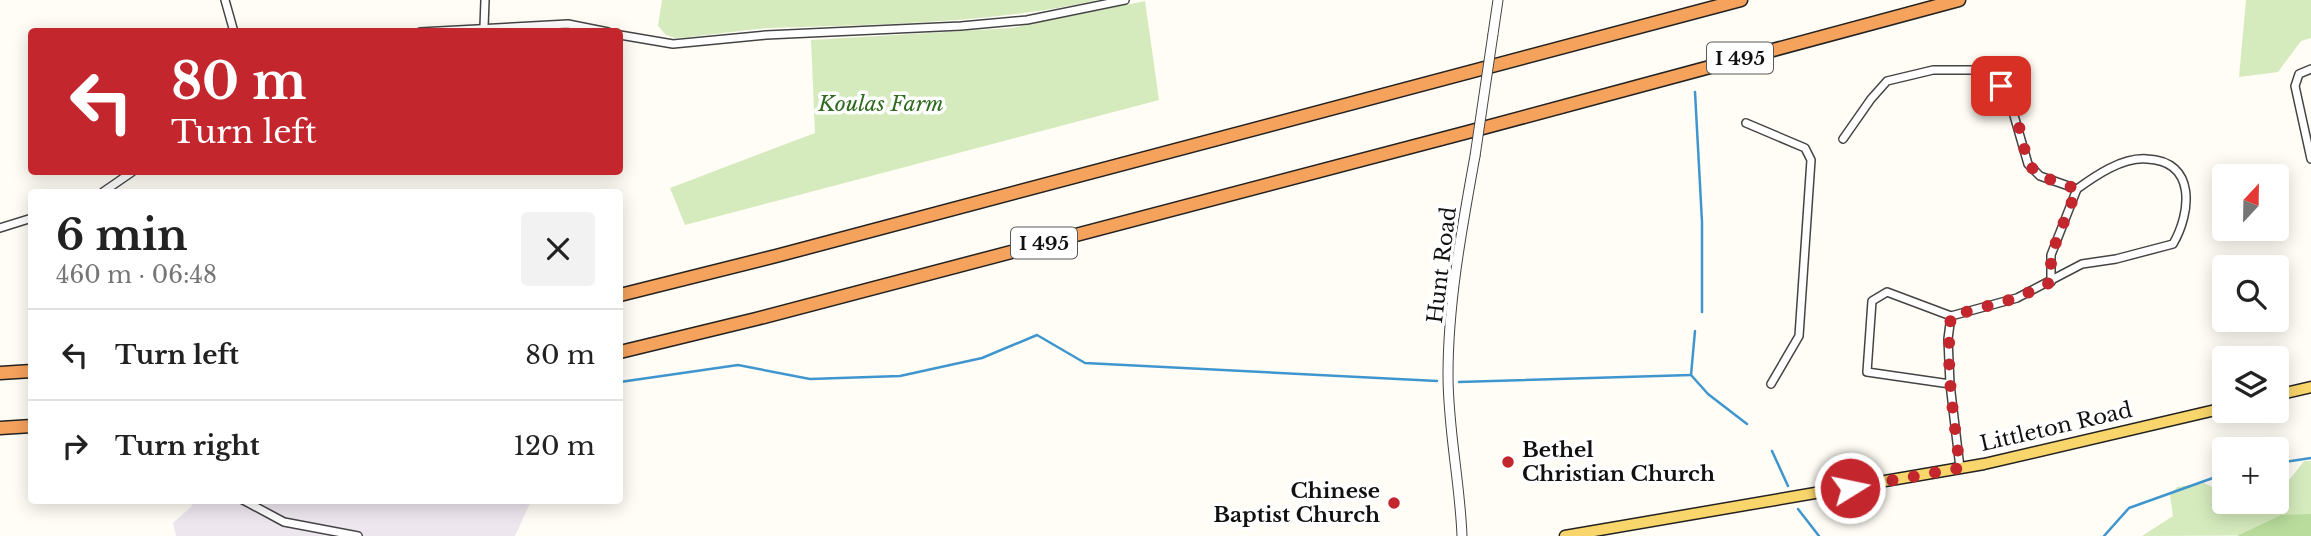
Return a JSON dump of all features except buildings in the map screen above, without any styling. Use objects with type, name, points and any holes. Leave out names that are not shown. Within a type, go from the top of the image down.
[{"type":"highway","points":[[623,294],[1741,0]]},
{"type":"highway","name":"I 495","points":[[623,351],[756,319],[1468,132],[1959,0]]},
{"type":"highway","points":[[0,373],[28,371]]},
{"type":"highway","points":[[0,428],[28,426]]},
{"type":"main road","points":[[2289,392],[2311,387]]},
{"type":"main road","name":"Littleton Road","points":[[1565,536],[1960,468],[2212,411]]},
{"type":"street","points":[[225,0],[233,28]]},
{"type":"street","points":[[484,27],[485,0]]},
{"type":"street","points":[[623,36],[673,44],[766,35],[961,26],[1027,20],[1125,0]]},
{"type":"street","name":"Hunt Road","points":[[1462,536],[1450,443],[1448,374],[1453,304],[1498,0]]},
{"type":"street","points":[[468,28],[568,24],[588,28]]},
{"type":"street","points":[[2311,69],[2299,74],[2295,86],[2311,159]]},
{"type":"street","points":[[1843,139],[1871,99],[1888,81],[1933,70],[1976,70],[1992,75],[2009,98],[2028,164],[2040,176],[2077,189]]},
{"type":"street","points":[[1746,123],[1805,148],[1811,160],[1799,335],[1771,384]]},
{"type":"street","points":[[1950,384],[1867,372],[1872,302],[1887,292],[1951,316],[2017,298],[2051,282],[2082,264],[2116,259],[2173,244],[2184,224],[2187,195],[2174,168],[2147,159],[2098,174],[2077,189],[2051,255],[2051,282]]},
{"type":"street","points":[[107,189],[128,175]]},
{"type":"street","points":[[0,228],[28,219]]},
{"type":"street","points":[[1951,316],[1948,339],[1950,384],[1960,468]]},
{"type":"street","points":[[250,504],[284,522],[358,536]]},
{"type":"shaded area","points":[[530,504],[515,536],[176,536],[173,523],[192,506]]},
{"type":"green space","points":[[662,0],[1098,0],[976,18],[770,28],[675,38],[666,35],[658,26]]},
{"type":"green space","points":[[2246,0],[2311,0],[2311,38],[2301,41],[2278,72],[2239,77]]},
{"type":"green space","name":"Koulas Farm","points":[[1145,1],[1159,100],[685,225],[670,188],[815,133],[811,40],[1012,28]]},
{"type":"green space","points":[[2304,461],[2311,461],[2311,535],[2142,536],[2173,516],[2170,495],[2177,487],[2204,483],[2212,487],[2212,514],[2289,514],[2290,479]]},
{"type":"green space","points":[[2311,514],[2311,536],[2237,536],[2281,515]]},
{"type":"waterway","points":[[1695,92],[1702,222],[1702,312]]},
{"type":"waterway","points":[[1695,331],[1691,375],[1708,394],[1747,424]]},
{"type":"waterway","points":[[623,382],[738,365],[810,379],[900,376],[982,358],[1037,335],[1085,363],[1437,381]]},
{"type":"waterway","points":[[1459,382],[1691,375]]},
{"type":"waterway","points":[[1772,451],[1788,486]]},
{"type":"waterway","points":[[2289,461],[2311,458]]},
{"type":"waterway","points":[[2104,536],[2129,508],[2212,478]]},
{"type":"waterway","points":[[1798,509],[1819,536]]},
{"type":"place","name":"Bethel Christian Church","points":[[1508,462]]},
{"type":"place","name":"Chinese Baptist Church","points":[[1394,503]]},
{"type":"route","points":[[1850,488],[1960,468],[1951,394],[1948,339],[1951,316],[2017,298],[2051,282],[2051,255],[2077,189],[2040,176],[2028,164],[2017,118],[2001,86]]}]
